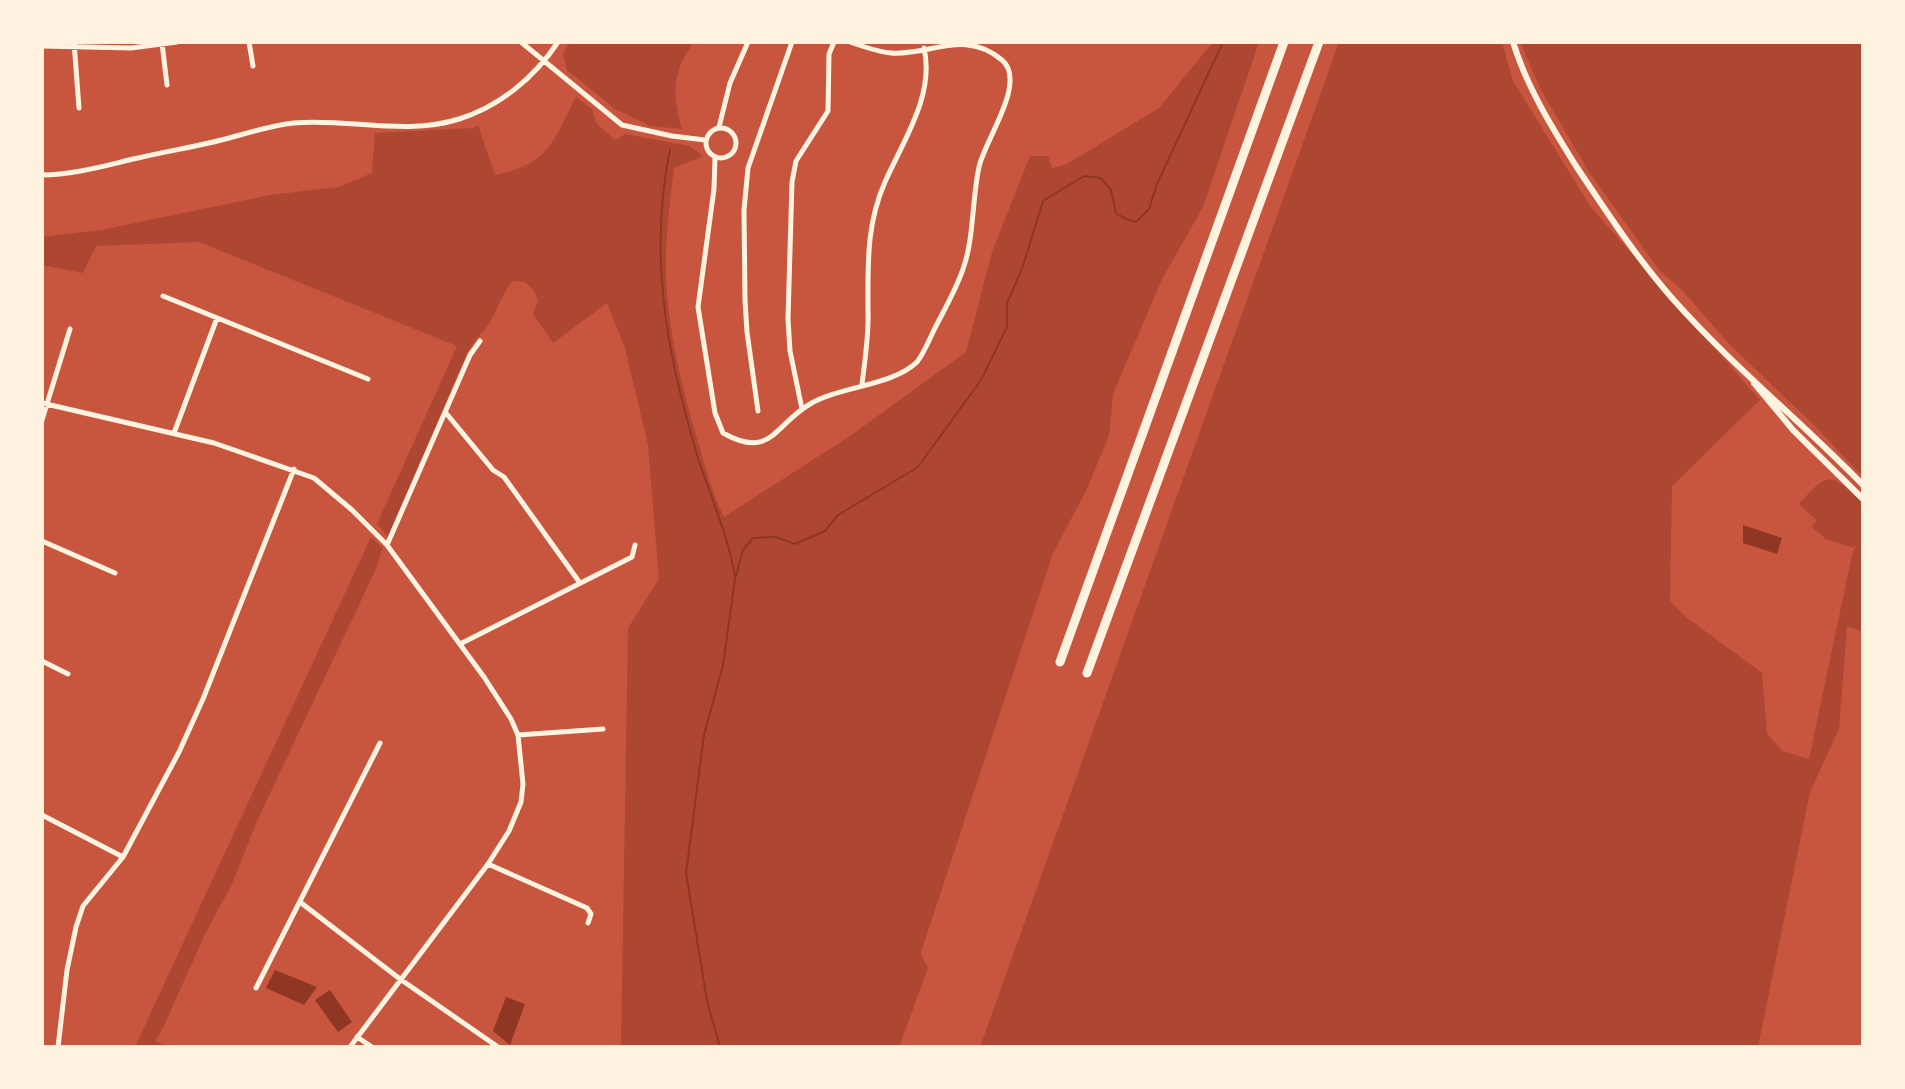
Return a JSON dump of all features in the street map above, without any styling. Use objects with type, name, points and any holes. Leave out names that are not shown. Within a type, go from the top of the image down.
[{"type":"highway","points":[[1060,662],[1284,42]]},
{"type":"highway","points":[[1087,673],[1319,42]]},
{"type":"street","points":[[42,46],[73,44],[131,48],[177,42]]},
{"type":"street","points":[[249,42],[253,66]]},
{"type":"street","points":[[521,42],[622,125],[705,140]]},
{"type":"street","points":[[42,175],[88,169],[296,123],[414,127],[457,120],[499,101],[545,62],[558,42]]},
{"type":"street","points":[[719,128],[730,83],[748,42]]},
{"type":"street","points":[[758,411],[747,332],[744,210],[748,168],[792,42]]},
{"type":"street","points":[[802,409],[790,351],[788,319],[792,182],[796,161],[828,111],[829,54],[834,42]]},
{"type":"street","points":[[715,158],[714,189],[698,307],[715,413],[723,433],[740,442],[753,444],[766,440],[814,401],[903,373],[919,359],[964,267],[979,163],[1007,100],[1011,83],[1009,66],[981,48],[951,43],[891,53],[850,42]]},
{"type":"street","points":[[1513,42],[1538,103],[1623,234],[1671,297],[1863,485]]},
{"type":"street","points":[[162,43],[167,85]]},
{"type":"street","points":[[73,44],[79,108]]},
{"type":"street","points":[[862,384],[868,333],[867,253],[872,219],[884,183],[917,112],[927,62],[924,48]]},
{"type":"street","points":[[719,128],[735,136],[736,146],[732,154],[724,159],[715,158],[707,151],[705,140],[710,132],[719,128]]},
{"type":"street","points":[[163,296],[368,379]]},
{"type":"street","points":[[174,433],[217,318]]},
{"type":"street","points":[[42,420],[70,329]]},
{"type":"street","points":[[387,545],[470,355],[480,341]]},
{"type":"street","points":[[1747,374],[1793,430],[1863,499]]},
{"type":"street","points":[[45,404],[174,433],[294,469],[314,478],[332,491],[387,545],[500,701],[518,735],[523,763],[521,802],[509,831],[488,864],[350,1047]]},
{"type":"street","points":[[446,413],[493,470],[504,477],[580,583]]},
{"type":"street","points":[[58,1047],[76,927],[83,906],[123,857],[179,752],[294,469]]},
{"type":"street","points":[[42,541],[115,573]]},
{"type":"street","points":[[460,644],[632,557],[635,545]]},
{"type":"street","points":[[42,661],[68,674]]},
{"type":"street","points":[[518,735],[603,729]]},
{"type":"street","points":[[256,988],[380,743]]},
{"type":"street","points":[[42,815],[123,857]]},
{"type":"street","points":[[488,864],[587,908],[591,914],[588,923]]},
{"type":"street","points":[[300,902],[400,979],[498,1047]]},
{"type":"street","points":[[357,1037],[372,1047]]},
{"type":"shaded area","points":[[570,42],[694,42],[681,63],[676,84],[682,129],[650,126],[615,109],[567,70],[563,54]]},
{"type":"shaded area","points":[[1213,42],[1259,42],[1203,207],[1162,279],[1113,394],[1109,436],[1086,491],[1053,553],[922,949],[921,955],[928,968],[899,1047],[621,1047],[628,628],[659,579],[648,445],[625,348],[607,303],[553,343],[533,314],[538,301],[534,290],[525,282],[512,281],[489,324],[468,351],[388,537],[377,524],[457,346],[199,242],[96,246],[83,273],[42,265],[42,237],[101,230],[270,195],[339,187],[372,173],[375,133],[473,128],[478,125],[495,175],[513,170],[547,149],[576,97],[592,109],[596,123],[615,140],[625,134],[690,146],[703,156],[674,168],[666,246],[667,293],[672,336],[686,401],[724,517],[850,436],[966,352],[992,252],[1030,156],[1048,156],[1052,168],[1067,164],[1159,108]]},
{"type":"shaded area","points":[[1339,42],[1502,42],[1513,81],[1590,206],[1760,400],[1672,486],[1670,601],[1686,617],[1762,673],[1767,733],[1782,751],[1809,759],[1852,555],[1859,540],[1854,548],[1826,539],[1811,526],[1817,521],[1799,504],[1817,485],[1830,480],[1837,481],[1863,503],[1863,632],[1847,626],[1839,729],[1810,792],[1758,1047],[980,1047]]},
{"type":"shaded area","points":[[1520,42],[1863,42],[1863,477],[1659,270],[1589,172],[1540,88]]},
{"type":"shaded area","points":[[1743,525],[1782,538],[1777,554],[1743,543]]},
{"type":"shaded area","points":[[371,537],[383,548],[375,571],[257,821],[232,884],[155,1041],[169,1047],[135,1047]]},
{"type":"shaded area","points":[[275,970],[317,987],[304,1005],[266,988]]},
{"type":"shaded area","points":[[330,990],[352,1022],[338,1032],[315,1000]]},
{"type":"shaded area","points":[[506,997],[525,1004],[510,1045],[493,1031]]},
{"type":"waterway","points":[[720,1047],[707,1001],[686,873],[704,735],[723,665],[735,579],[743,550],[753,538],[776,537],[795,544],[825,531],[838,515],[918,467],[981,380],[1007,327],[1007,303],[1022,269],[1043,201],[1084,176],[1101,178],[1111,190],[1116,213],[1136,222],[1149,209],[1157,184],[1223,42]]},
{"type":"waterway","points":[[670,149],[661,229],[664,306],[688,422],[735,576]]}]
